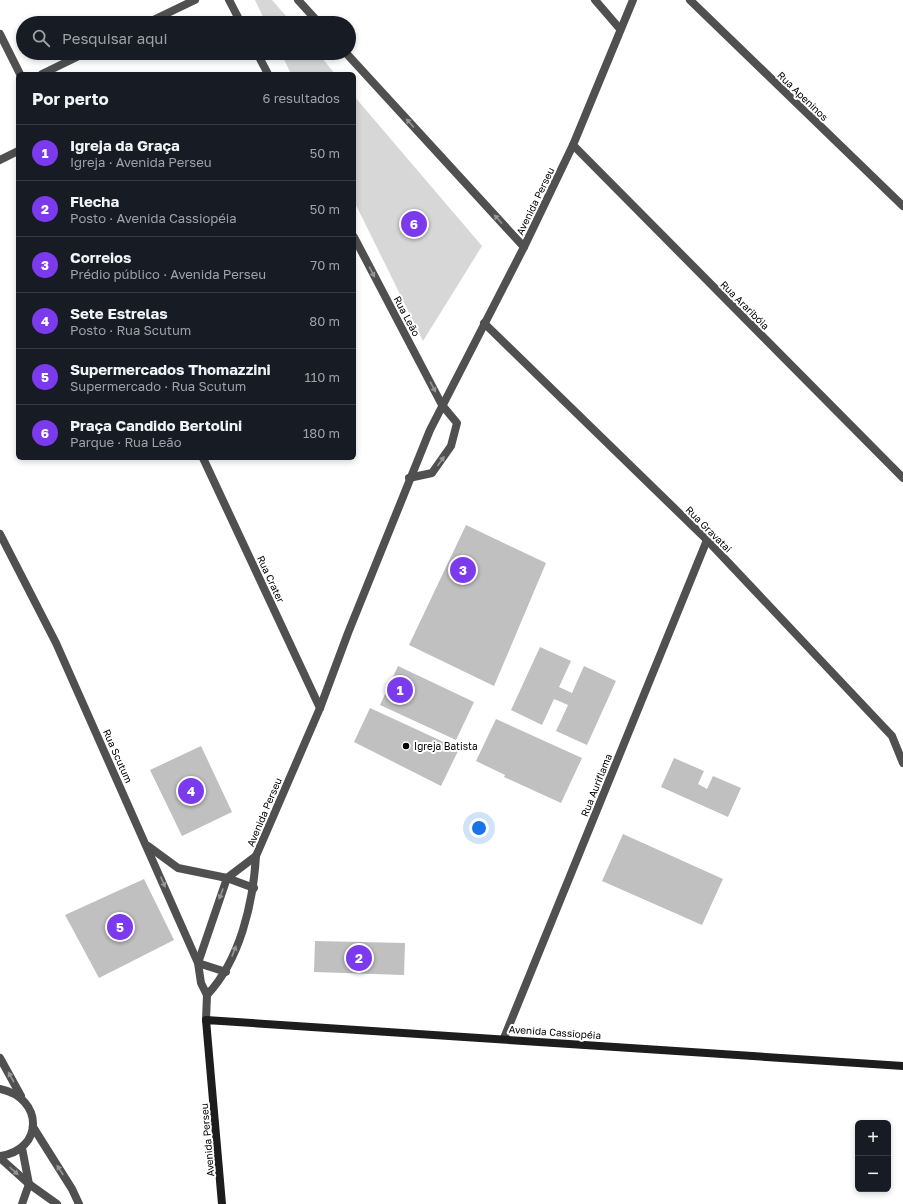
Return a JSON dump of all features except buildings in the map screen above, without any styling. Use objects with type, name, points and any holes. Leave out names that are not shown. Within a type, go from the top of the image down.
[{"type":"street","points":[[161,16],[194,0]]},
{"type":"street","points":[[229,0],[237,16]]},
{"type":"street","points":[[298,0],[313,16]]},
{"type":"street","points":[[595,0],[620,29]]},
{"type":"street","name":"Avenida Perseu","points":[[222,1204],[206,1020],[207,995],[201,983],[198,963],[227,878],[256,856],[320,708],[409,478],[442,405],[524,247],[574,145],[633,0]]},
{"type":"street","name":"Rua Apeninos","points":[[690,0],[903,206]]},
{"type":"street","points":[[0,34],[19,72]]},
{"type":"street","points":[[46,72],[71,60]]},
{"type":"street","points":[[261,60],[267,72]]},
{"type":"street","points":[[352,60],[524,247]]},
{"type":"street","name":"Rua Araribóia","points":[[574,145],[903,478]]},
{"type":"street","points":[[0,160],[16,152]]},
{"type":"street","name":"Rua Leão","points":[[356,241],[442,405]]},
{"type":"street","name":"Rua Gravatai","points":[[484,323],[707,540],[892,736],[903,763]]},
{"type":"street","points":[[409,478],[432,473],[451,446],[457,423],[442,405]]},
{"type":"street","name":"Rua Crater","points":[[204,460],[320,708]]},
{"type":"street","name":"Rua Scutum","points":[[0,534],[56,643],[198,963]]},
{"type":"street","name":"Rua Auriflama","points":[[504,1038],[707,540]]},
{"type":"street","points":[[147,846],[178,868],[227,878],[254,888]]},
{"type":"street","points":[[207,995],[226,972],[241,933],[254,888],[256,856]]},
{"type":"street","points":[[198,963],[226,972]]},
{"type":"street","name":"Avenida Cassiopéia","points":[[206,1020],[504,1038],[903,1066]]},
{"type":"street","points":[[0,1058],[21,1097],[29,1106],[33,1116],[33,1127],[27,1142],[15,1153],[0,1157]]},
{"type":"street","points":[[0,1089],[12,1091],[21,1097]]},
{"type":"street","points":[[33,1127],[80,1204]]},
{"type":"street","points":[[22,1148],[29,1184],[22,1204]]},
{"type":"street","points":[[0,1157],[29,1184],[57,1204]]},
{"type":"shaded area","points":[[255,0],[272,0],[286,16],[263,16]]},
{"type":"shaded area","points":[[284,60],[324,60],[333,72],[290,72]]},
{"type":"shaded area","points":[[356,98],[482,246],[423,341],[356,205]]},
{"type":"place","name":"Praça Candido Bertolini","points":[[414,224]]},
{"type":"place","name":"Correios","points":[[463,570]]},
{"type":"place","name":"Igreja da Graça","points":[[400,690]]},
{"type":"place","name":"Igreja Batista","points":[[406,746]]},
{"type":"place","name":"Sete Estrelas","points":[[191,791]]},
{"type":"place","name":"Supermercados Thomazzini","points":[[120,927]]},
{"type":"place","name":"Flecha","points":[[359,958]]}]
